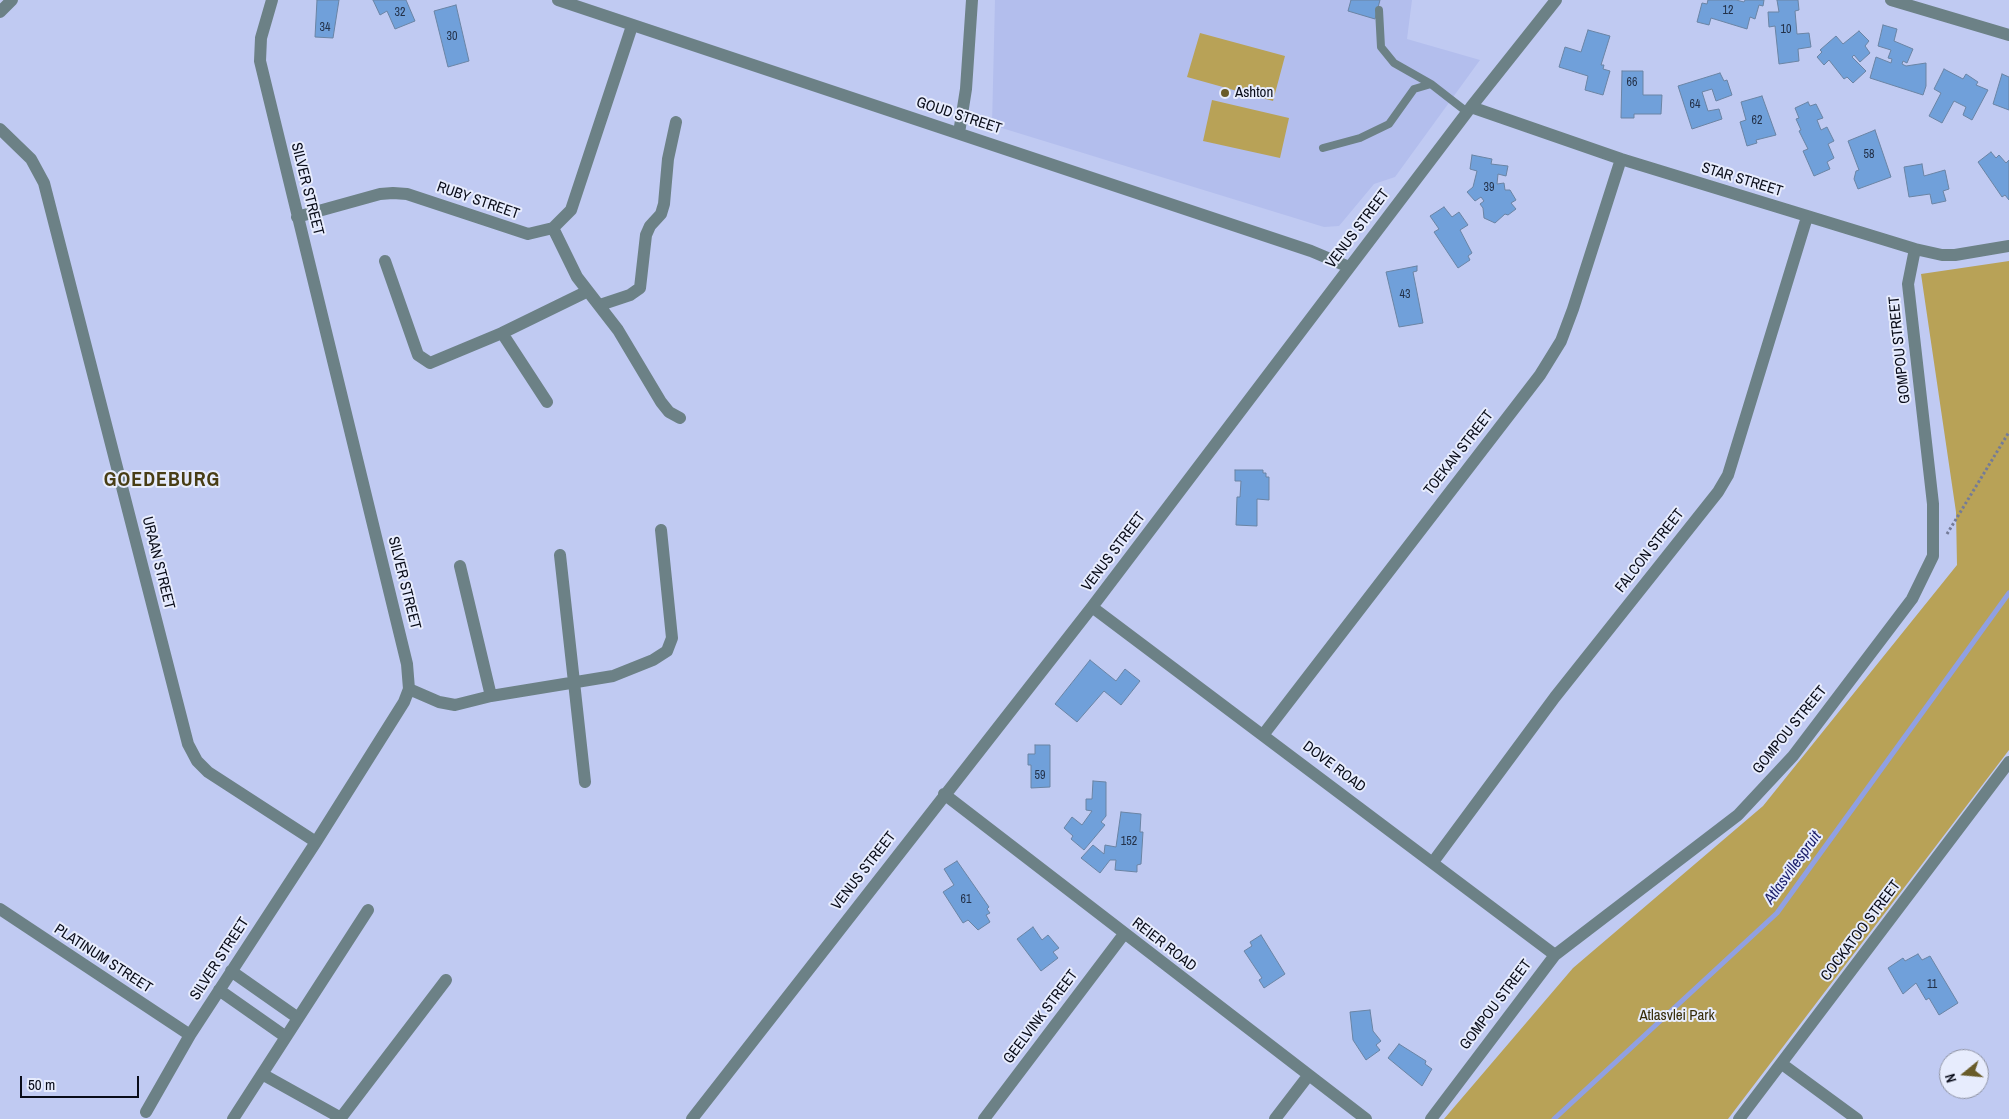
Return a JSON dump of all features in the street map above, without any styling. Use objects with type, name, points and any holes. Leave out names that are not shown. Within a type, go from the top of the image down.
[{"type":"street","points":[[0,12],[12,0]]},
{"type":"street","name":"SILVER STREET","points":[[146,1112],[190,1035],[316,842],[404,702],[408,689],[407,664],[260,61],[261,38],[272,0]]},
{"type":"street","name":"GOUD STREET","points":[[558,0],[1311,251],[1349,267]]},
{"type":"street","points":[[959,133],[966,89],[972,0]]},
{"type":"street","name":"VENUS STREET","points":[[692,1119],[944,794],[1092,607],[1469,110],[1556,0]]},
{"type":"street","points":[[1891,0],[2009,36]]},
{"type":"street","points":[[632,26],[571,210],[553,228],[577,277],[618,330],[661,402],[669,412],[680,418]]},
{"type":"street","name":"STAR STREET","points":[[1469,110],[1915,250],[1942,255],[2009,246]]},
{"type":"street","points":[[600,305],[630,295],[640,288],[646,235],[650,226],[661,214],[664,204],[668,159],[676,122]]},
{"type":"street","name":"URAAN STREET","points":[[0,130],[31,160],[44,183],[188,744],[197,761],[208,772],[316,842]]},
{"type":"street","name":"TOEKAN STREET","points":[[1263,735],[1540,375],[1560,341],[1573,309],[1621,159]]},
{"type":"street","name":"RUBY STREET","points":[[297,217],[380,194],[393,193],[407,194],[522,233],[540,232],[553,228]]},
{"type":"street","name":"FALCON STREET","points":[[1433,862],[1555,697],[1718,492],[1728,475],[1808,217]]},
{"type":"street","name":"GOMPOU STREET","points":[[1431,1119],[1555,955],[1738,815],[1793,756],[1906,607],[1933,556],[1933,504],[1908,284],[1915,250]]},
{"type":"street","points":[[385,261],[418,355],[430,363],[502,332],[588,291]]},
{"type":"street","points":[[502,332],[547,402]]},
{"type":"street","points":[[408,689],[439,702],[455,705],[491,696],[613,676],[653,660],[667,651],[672,638],[661,530]]},
{"type":"street","points":[[560,555],[585,782]]},
{"type":"street","points":[[460,566],[491,696]]},
{"type":"street","name":"DOVE ROAD","points":[[1092,607],[1555,955]]},
{"type":"street","name":"COCKATOO STREET","points":[[1739,1119],[2009,762]]},
{"type":"street","name":"REIER ROAD","points":[[944,794],[1366,1119]]},
{"type":"street","name":"PLATINUM STREET","points":[[0,909],[190,1035]]},
{"type":"street","points":[[233,1119],[368,910]]},
{"type":"street","name":"GEELVINK STREET","points":[[984,1119],[1124,934]]},
{"type":"street","points":[[231,972],[298,1018]]},
{"type":"street","points":[[262,1074],[341,1119],[446,980]]},
{"type":"street","points":[[219,990],[286,1037]]},
{"type":"street","points":[[1782,1064],[1857,1119]]},
{"type":"street","points":[[1275,1119],[1308,1076]]},
{"type":"lane","points":[[1379,10],[1381,47],[1394,63],[1431,84],[1469,110]]},
{"type":"lane","points":[[1323,148],[1360,138],[1390,124],[1414,89],[1431,84]]},
{"type":"path","points":[[1933,556],[2009,432]]},
{"type":"shaded area","name":"Ashton","points":[[995,0],[1412,0],[1407,39],[1480,60],[1395,177],[1374,184],[1339,226],[1324,227],[992,125]]},
{"type":"green space","points":[[1200,33],[1285,56],[1273,101],[1187,77]]},
{"type":"green space","points":[[1212,100],[1289,118],[1280,158],[1203,141]]},
{"type":"green space","name":"Atlasvlei Park","points":[[2009,261],[2009,750],[1728,1119],[1444,1119],[1573,968],[1763,806],[1957,565],[1956,512],[1921,274]]},
{"type":"building","points":[[317,0],[339,0],[333,38],[315,37]]},
{"type":"building","points":[[373,0],[406,0],[415,21],[395,29],[387,11],[380,15]]},
{"type":"building","points":[[1351,0],[1380,0],[1375,19],[1348,11]]},
{"type":"building","points":[[1708,0],[1736,0],[1744,2],[1745,0],[1764,0],[1763,6],[1759,5],[1755,19],[1750,17],[1747,29],[1711,18],[1709,25],[1697,22],[1702,3],[1707,4]]},
{"type":"building","points":[[1777,0],[1798,0],[1799,10],[1795,11],[1797,34],[1809,33],[1811,47],[1798,49],[1799,61],[1779,64],[1775,26],[1769,27],[1768,12],[1779,12]]},
{"type":"building","points":[[456,5],[469,61],[448,67],[434,11]]},
{"type":"building","points":[[1883,25],[1897,29],[1894,41],[1913,49],[1907,63],[1903,61],[1902,64],[1906,66],[1926,63],[1926,86],[1923,95],[1870,78],[1876,57],[1891,63],[1892,59],[1888,58],[1891,50],[1878,46]]},
{"type":"building","points":[[1588,30],[1610,36],[1601,65],[1604,65],[1603,69],[1610,71],[1603,95],[1585,90],[1588,76],[1559,67],[1565,47],[1581,52]]},
{"type":"building","points":[[1859,31],[1869,41],[1865,46],[1870,53],[1860,62],[1854,55],[1852,57],[1866,71],[1853,83],[1847,77],[1844,79],[1829,60],[1824,65],[1817,57],[1822,52],[1820,50],[1836,36],[1843,44]]},
{"type":"building","points":[[1944,69],[1963,79],[1966,74],[1978,82],[1976,85],[1988,90],[1972,120],[1963,115],[1966,107],[1954,101],[1942,123],[1929,116],[1941,93],[1934,89]]},
{"type":"building","points":[[1622,71],[1643,71],[1643,95],[1662,95],[1661,114],[1634,114],[1634,118],[1621,118]]},
{"type":"building","points":[[1720,73],[1724,81],[1727,80],[1732,95],[1716,101],[1712,89],[1702,92],[1708,111],[1719,109],[1722,119],[1692,129],[1678,86]]},
{"type":"building","points":[[2002,74],[2009,77],[2009,110],[1993,104]]},
{"type":"building","points":[[1762,96],[1776,135],[1756,140],[1757,143],[1747,146],[1740,122],[1746,120],[1741,102]]},
{"type":"building","points":[[1808,102],[1810,106],[1816,104],[1823,118],[1817,120],[1821,130],[1827,127],[1834,141],[1828,144],[1834,158],[1827,162],[1830,169],[1814,176],[1803,151],[1808,149],[1799,131],[1801,130],[1796,119],[1799,118],[1795,108]]},
{"type":"building","points":[[1875,130],[1891,177],[1858,189],[1854,179],[1856,171],[1859,170],[1848,141]]},
{"type":"building","points":[[1991,152],[1996,158],[1999,155],[2006,163],[2009,160],[2009,200],[2005,195],[2002,197],[1978,162]]},
{"type":"building","points":[[1472,155],[1492,159],[1491,164],[1508,166],[1506,176],[1498,174],[1497,184],[1504,183],[1505,190],[1510,190],[1516,200],[1511,203],[1516,209],[1508,215],[1505,214],[1495,223],[1484,218],[1483,208],[1480,204],[1484,201],[1481,197],[1475,201],[1467,192],[1473,187],[1477,171],[1470,169]]},
{"type":"building","points":[[1922,164],[1924,176],[1945,170],[1949,189],[1943,191],[1946,201],[1932,204],[1930,194],[1909,197],[1904,167]]},
{"type":"building","points":[[1444,207],[1452,217],[1459,212],[1468,225],[1460,230],[1472,253],[1468,256],[1470,260],[1458,268],[1434,232],[1439,229],[1430,216]]},
{"type":"building","points":[[1417,266],[1417,271],[1413,272],[1423,323],[1399,327],[1386,272]]},
{"type":"building","points":[[1235,470],[1263,470],[1263,473],[1266,473],[1266,477],[1269,477],[1269,500],[1257,499],[1257,526],[1236,525],[1237,497],[1240,497],[1241,481],[1235,481]]},
{"type":"building","points":[[1090,660],[1116,681],[1125,669],[1140,681],[1121,705],[1104,691],[1077,722],[1055,704]]},
{"type":"building","points":[[1035,745],[1050,745],[1050,787],[1031,788],[1031,765],[1028,765],[1028,754],[1035,754]]},
{"type":"building","points":[[1093,781],[1106,782],[1106,816],[1101,822],[1105,825],[1084,850],[1071,839],[1073,836],[1064,828],[1072,817],[1082,825],[1092,811],[1086,810],[1086,799],[1092,799]]},
{"type":"building","points":[[1121,812],[1141,814],[1140,832],[1143,832],[1141,864],[1137,865],[1137,872],[1115,870],[1116,860],[1110,860],[1100,873],[1081,858],[1093,845],[1104,854],[1105,845],[1116,847]]},
{"type":"building","points":[[957,861],[989,907],[987,909],[990,913],[986,915],[990,922],[978,930],[968,920],[963,923],[943,892],[954,885],[944,869]]},
{"type":"building","points":[[1033,927],[1042,940],[1048,935],[1059,948],[1053,952],[1058,958],[1041,971],[1017,939]]},
{"type":"building","points":[[1261,935],[1285,974],[1264,988],[1259,980],[1262,978],[1244,951],[1252,946],[1250,942]]},
{"type":"building","points":[[1918,954],[1922,960],[1930,956],[1958,1003],[1939,1015],[1929,998],[1926,1000],[1916,983],[1903,994],[1888,968],[1903,958],[1905,961]]},
{"type":"building","points":[[1370,1010],[1373,1031],[1381,1041],[1376,1045],[1380,1050],[1366,1060],[1353,1040],[1350,1012]]},
{"type":"building","points":[[1399,1044],[1426,1061],[1425,1064],[1432,1069],[1422,1086],[1388,1058]]},
{"type":"waterway","name":"Atlasvillespruit","points":[[1554,1119],[1777,913],[2009,593]]},
{"type":"place","name":"Ashton","points":[[1225,93]]},
{"type":"district","name":"GOEDEBURG","points":[[162,481]]}]
